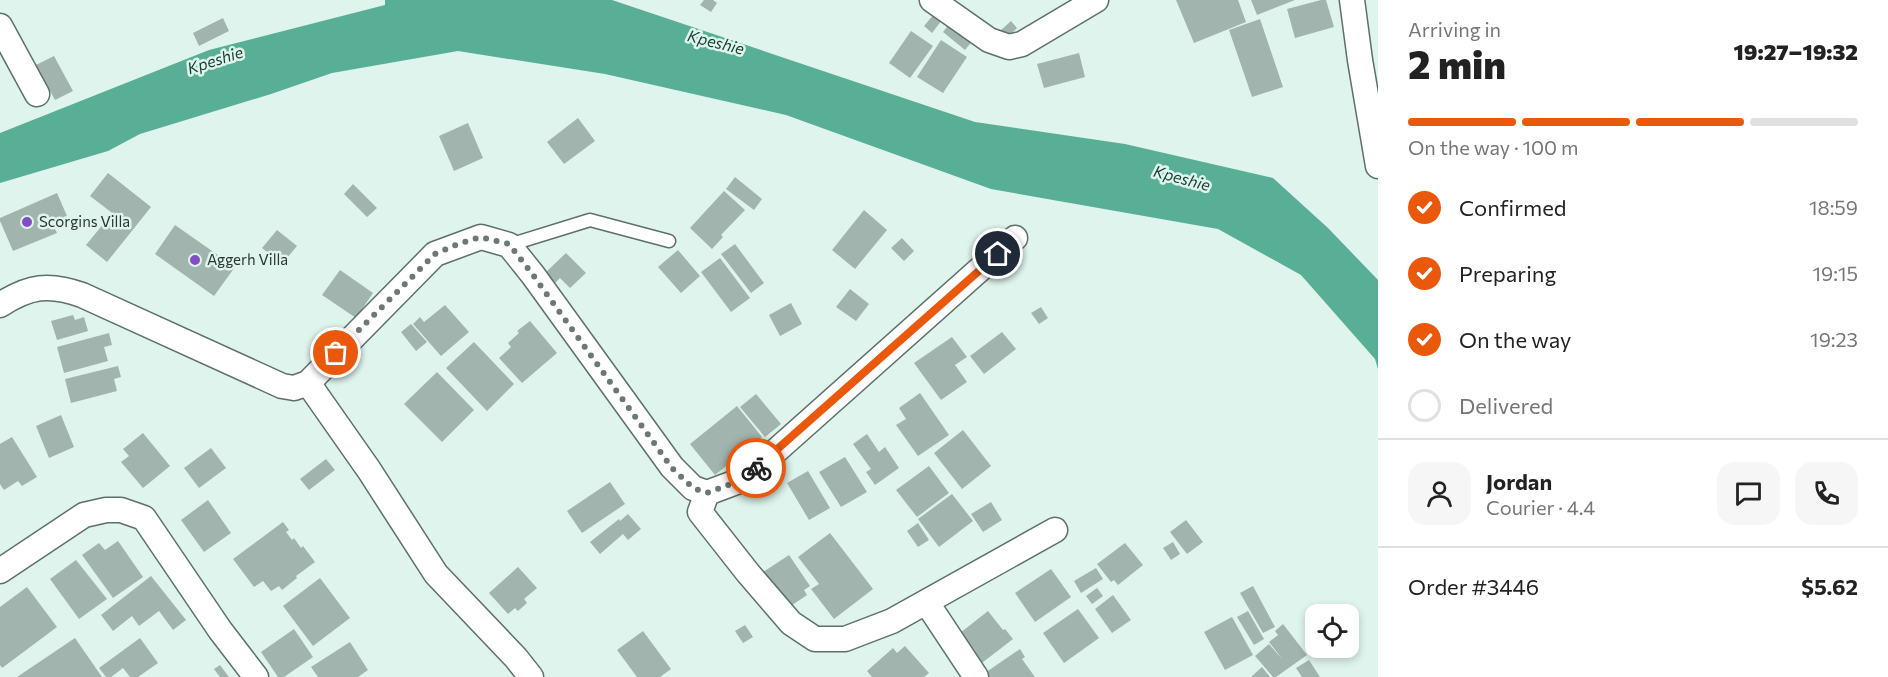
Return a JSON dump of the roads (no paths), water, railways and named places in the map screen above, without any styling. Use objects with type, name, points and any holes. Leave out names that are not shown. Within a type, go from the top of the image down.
[{"type":"street","points":[[932,0],[988,40],[1009,46],[1022,44],[1096,0]]},
{"type":"street","points":[[1352,0],[1378,166]]},
{"type":"street","points":[[0,26],[37,94]]},
{"type":"street","points":[[0,305],[27,290],[66,289],[282,386],[294,388],[308,383],[435,254],[480,237],[509,244],[672,468],[693,488],[707,493],[739,481],[768,458],[1015,238]]},
{"type":"street","points":[[308,383],[369,470],[436,574],[516,658],[531,677]]},
{"type":"street","points":[[707,493],[700,512],[791,623],[814,639],[845,639],[892,621],[1055,530]]},
{"type":"street","points":[[0,571],[84,515],[106,510],[121,510],[144,518],[220,630],[256,677]]},
{"type":"street","points":[[927,603],[976,677]]},
{"type":"lane","points":[[509,244],[590,220],[669,241]]},
{"type":"water","name":"Kpeshie","points":[[385,0],[612,0],[975,122],[1125,144],[1273,178],[1328,228],[1378,280],[1378,369],[1375,359],[1301,275],[1218,229],[991,189],[786,115],[605,74],[458,51],[332,73],[140,134],[108,151],[0,183],[0,133],[209,50],[385,5]]},
{"type":"place","name":"Scorgins Villa","points":[[27,222]]},
{"type":"place","name":"Aggerh Villa","points":[[195,260]]}]
